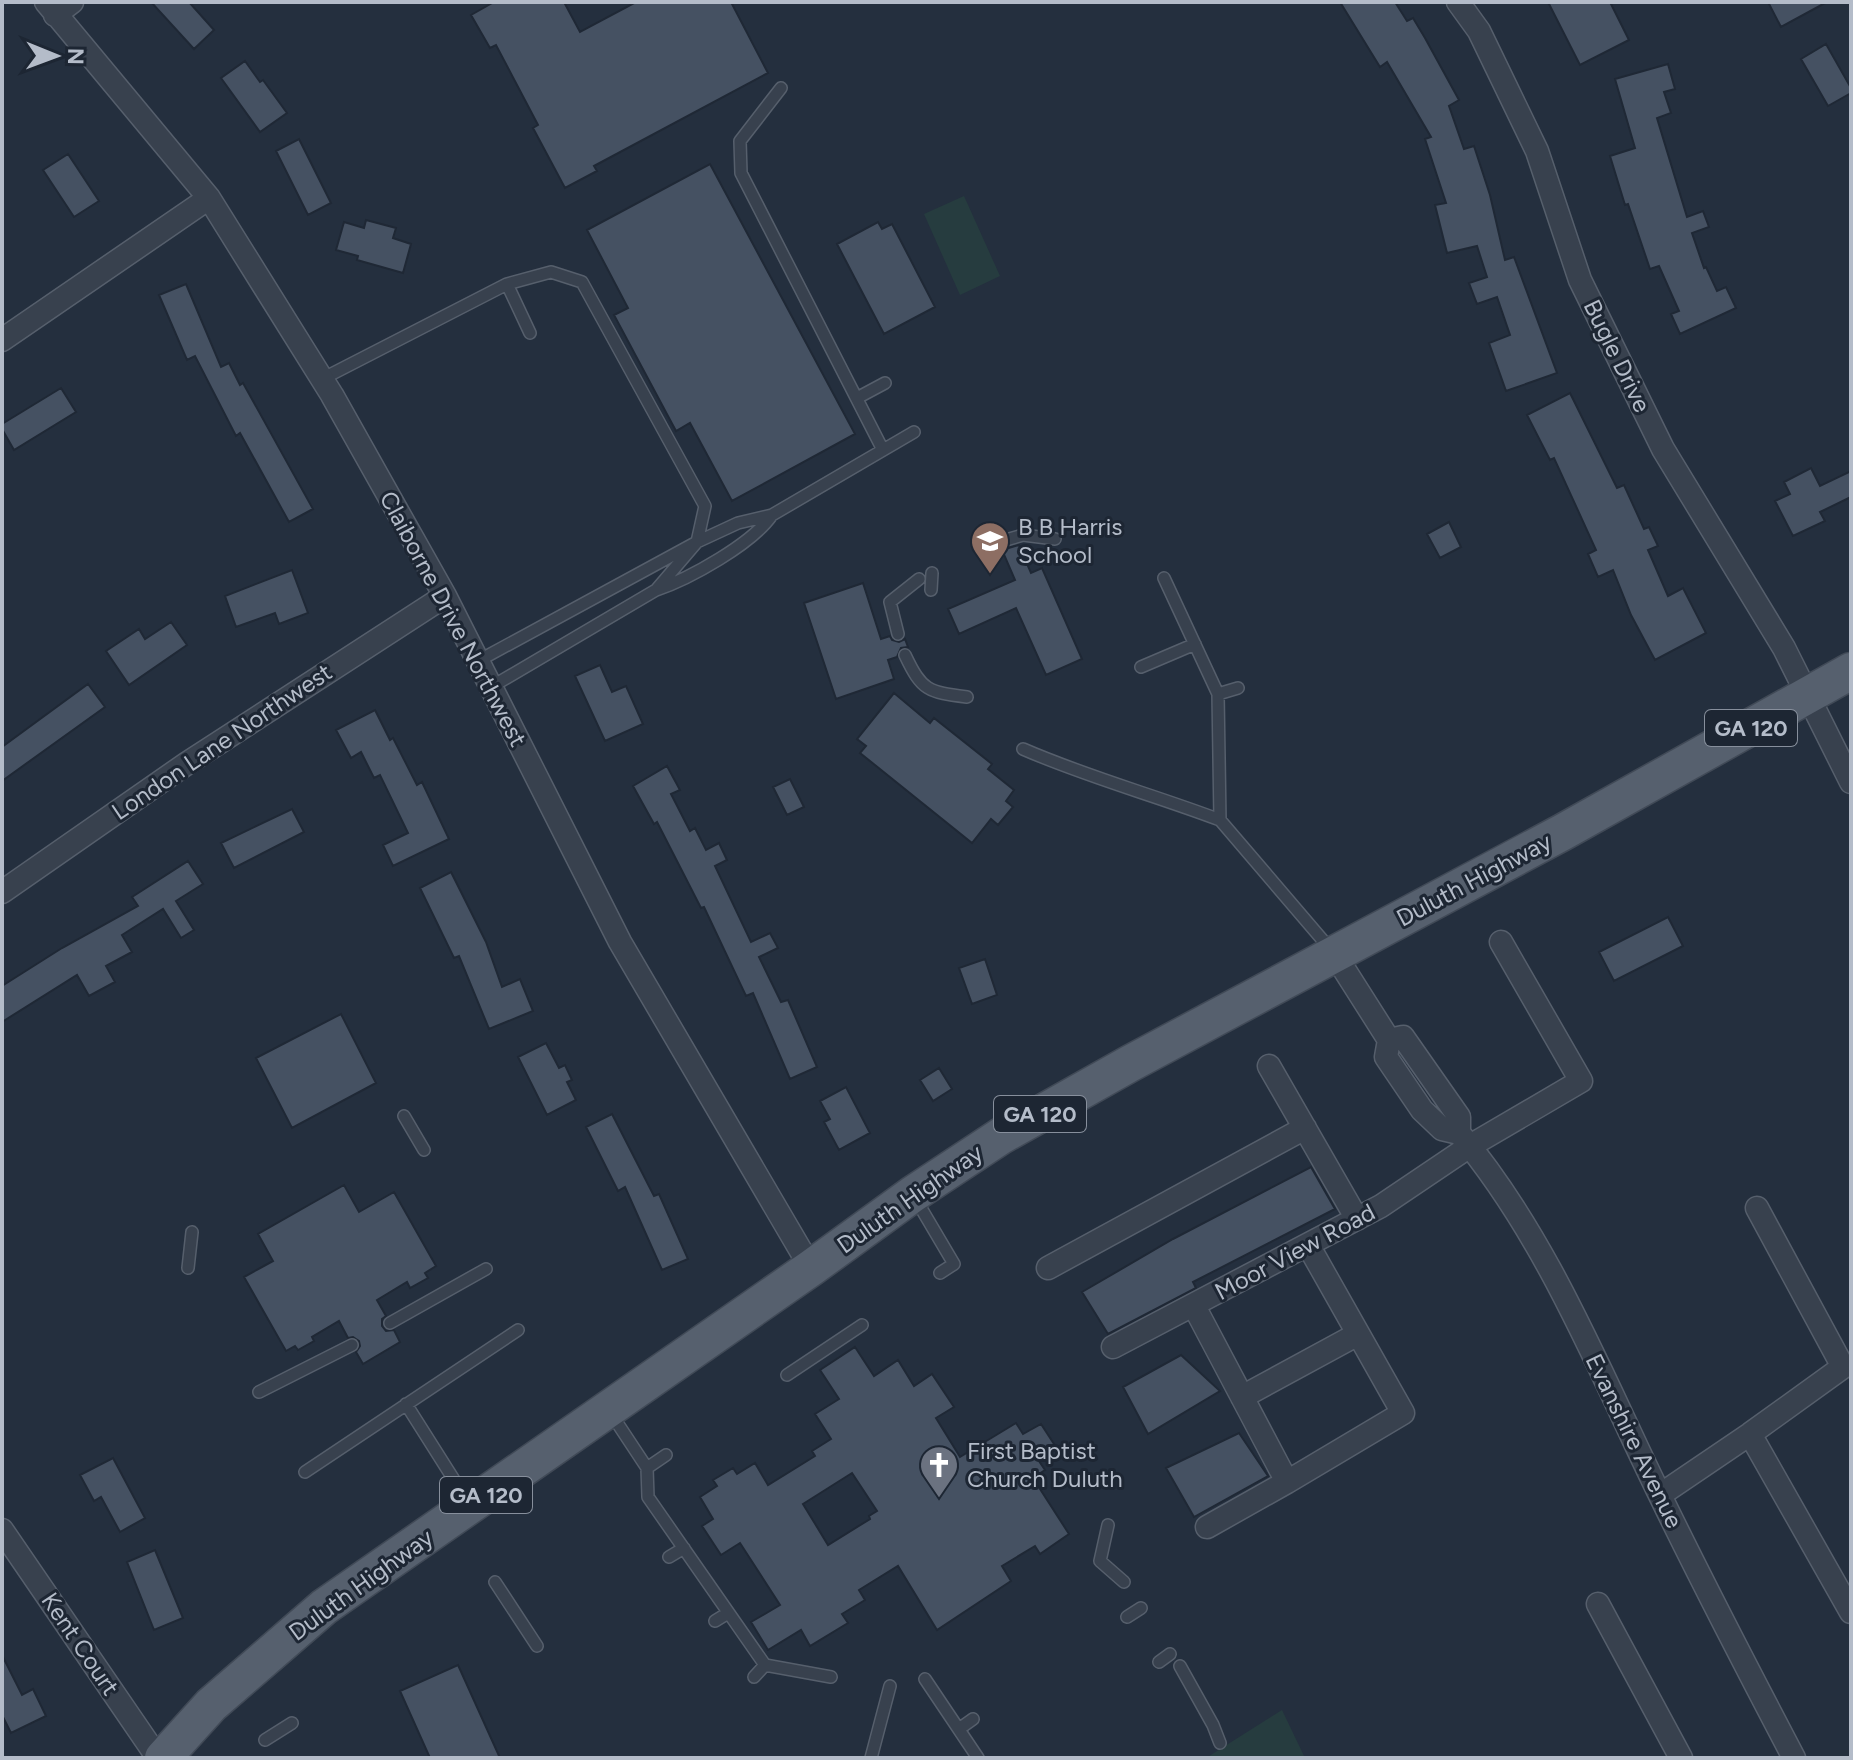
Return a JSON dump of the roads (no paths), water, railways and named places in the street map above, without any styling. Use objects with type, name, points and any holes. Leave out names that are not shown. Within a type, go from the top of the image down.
[{"type":"main road","name":"Duluth Highway","points":[[160,1758],[211,1705],[324,1607],[913,1194],[1001,1136],[1131,1063],[1577,825],[1851,671]]},
{"type":"street","name":"Bugle Drive","points":[[1458,2],[1479,31],[1537,151],[1580,280],[1663,449],[1784,648],[1851,782]]},
{"type":"street","name":"Claiborne Drive Northwest","points":[[58,6],[209,198],[322,379],[445,596],[620,942],[811,1268]]},
{"type":"street","points":[[2,340],[209,198]]},
{"type":"street","name":"London Lane Northwest","points":[[2,892],[186,764],[445,596]]},
{"type":"street","name":"Moor View Road","points":[[1113,1347],[1381,1206],[1465,1139],[1581,1081],[1501,942]]},
{"type":"street","name":"Evanshire Avenue","points":[[1335,955],[1389,1040],[1386,1057],[1422,1110],[1442,1129],[1465,1139]]},
{"type":"street","name":"Evanshire Avenue","points":[[1389,1040],[1403,1037],[1459,1117],[1465,1139],[1516,1207],[1600,1369],[1702,1584],[1794,1758]]},
{"type":"street","points":[[1269,1066],[1357,1219]]},
{"type":"street","points":[[1407,1088],[1428,1072]]},
{"type":"street","points":[[1048,1268],[1305,1128]]},
{"type":"street","points":[[1660,1495],[1847,1373],[1757,1208]]},
{"type":"street","points":[[1207,1527],[1403,1413],[1308,1245]]},
{"type":"street","points":[[1194,1306],[1287,1482]]},
{"type":"street","points":[[1242,1397],[1358,1334]]},
{"type":"street","points":[[1750,1434],[1851,1612]]},
{"type":"street","name":"Kent Court","points":[[2,1530],[160,1758]]},
{"type":"street","points":[[1598,1604],[1681,1758]]},
{"type":"lane","points":[[781,88],[740,141],[741,173],[883,450]]},
{"type":"lane","points":[[322,379],[507,284],[551,272],[582,282],[705,506],[697,542],[656,590]]},
{"type":"lane","points":[[507,284],[530,333]]},
{"type":"lane","points":[[857,398],[885,383]]},
{"type":"lane","points":[[478,661],[697,542],[738,523],[772,515],[914,432]]},
{"type":"lane","points":[[491,687],[656,590],[682,582],[762,529],[772,515]]},
{"type":"lane","points":[[992,544],[1023,535],[1055,539]]},
{"type":"lane","points":[[931,590],[932,573]]},
{"type":"lane","points":[[898,634],[890,602],[919,579]]},
{"type":"lane","points":[[1167,583],[1218,694],[1220,820]]},
{"type":"lane","points":[[1141,667],[1195,644]]},
{"type":"lane","points":[[905,655],[917,679],[938,693],[967,697]]},
{"type":"lane","points":[[1218,694],[1238,688]]},
{"type":"lane","points":[[1023,749],[1071,770],[1220,820],[1335,955]]},
{"type":"lane","points":[[404,1116],[424,1150]]},
{"type":"lane","points":[[913,1194],[954,1264],[940,1273]]},
{"type":"lane","points":[[188,1268],[192,1232]]},
{"type":"lane","points":[[390,1323],[486,1269]]},
{"type":"lane","points":[[787,1375],[862,1325]]},
{"type":"lane","points":[[305,1472],[518,1330]]},
{"type":"lane","points":[[259,1392],[352,1345]]},
{"type":"lane","points":[[406,1404],[470,1506]]},
{"type":"lane","points":[[607,1408],[647,1468],[648,1497],[765,1665],[831,1677]]},
{"type":"lane","points":[[647,1468],[666,1455]]},
{"type":"lane","points":[[636,1490],[647,1483]]},
{"type":"lane","points":[[1108,1525],[1100,1561],[1124,1582]]},
{"type":"lane","points":[[669,1557],[684,1548]]},
{"type":"lane","points":[[495,1582],[537,1646]]},
{"type":"lane","points":[[1127,1617],[1141,1608]]},
{"type":"lane","points":[[715,1621],[728,1613]]},
{"type":"lane","points":[[1159,1662],[1170,1654]]},
{"type":"lane","points":[[754,1677],[765,1665]]},
{"type":"lane","points":[[1180,1666],[1220,1743]]},
{"type":"lane","points":[[925,1679],[978,1758]]},
{"type":"lane","points":[[871,1758],[890,1686]]},
{"type":"lane","points":[[959,1729],[973,1719]]},
{"type":"lane","points":[[265,1740],[292,1723]]},
{"type":"place","name":"B B Harris School","points":[[990,575]]},
{"type":"place","name":"First Baptist Church Duluth","points":[[939,1499]]}]
